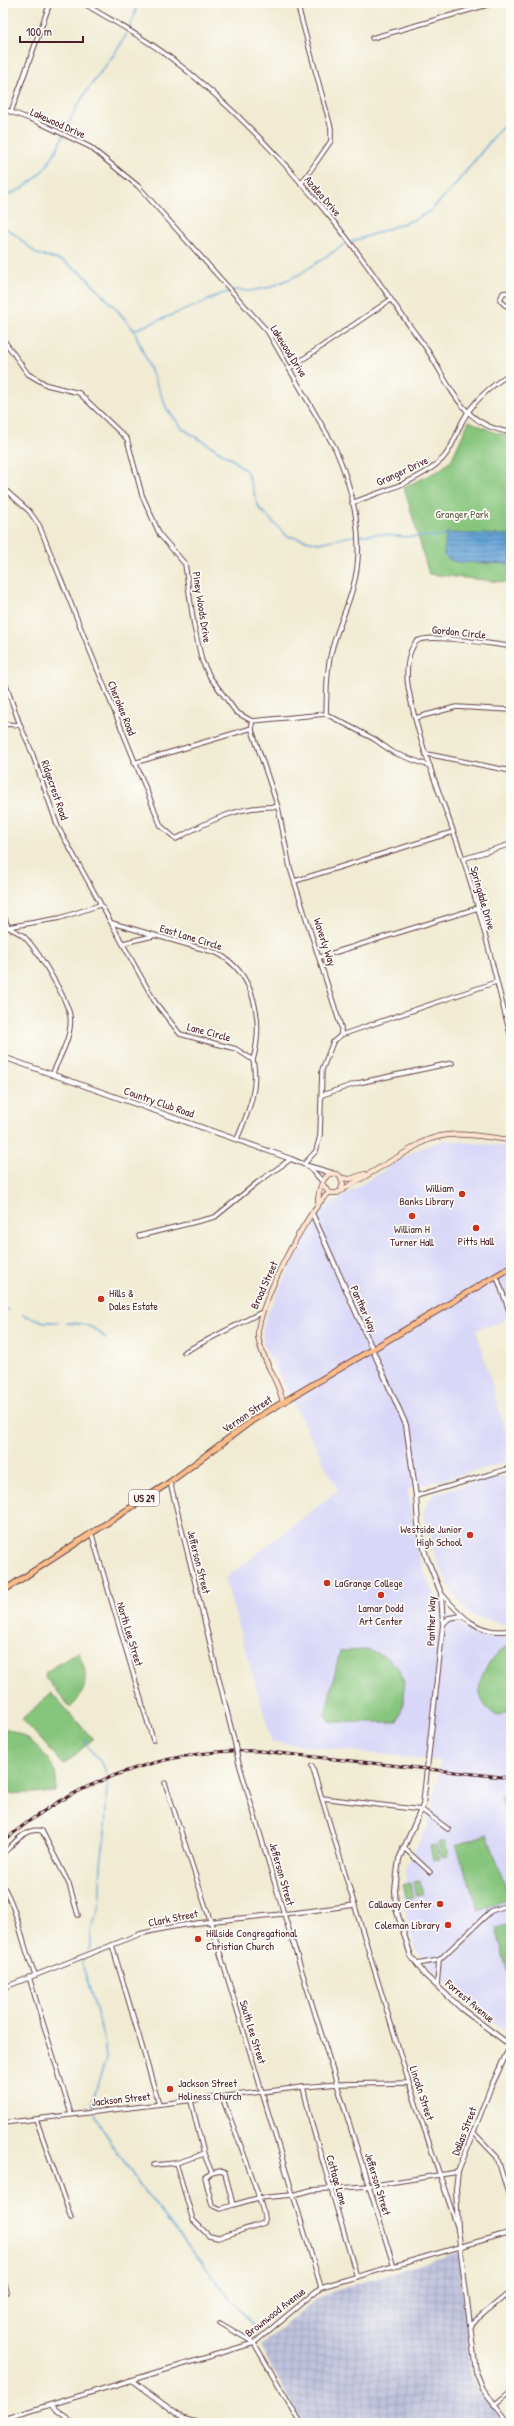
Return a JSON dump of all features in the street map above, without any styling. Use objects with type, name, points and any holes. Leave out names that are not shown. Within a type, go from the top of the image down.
[{"type":"main road","points":[[369,1173],[350,1179],[342,1178],[332,1173],[325,1177],[322,1183],[329,1193],[337,1193],[341,1189],[369,1173],[423,1142],[438,1136],[456,1134],[511,1140]]},
{"type":"main road","points":[[341,1189],[342,1178]]},
{"type":"main road","name":"Broad Street","points":[[318,1204],[322,1183]]},
{"type":"main road","name":"Broad Street","points":[[283,1402],[280,1391],[259,1342],[258,1327],[262,1312],[292,1247],[318,1204],[329,1193]]},
{"type":"main road","name":"Vernon Street","points":[[3,1591],[91,1532],[170,1482],[253,1420],[497,1277],[511,1267]]},
{"type":"street","points":[[11,112],[50,3]]},
{"type":"street","name":"Azalea Drive","points":[[83,3],[172,58],[241,120],[301,184],[357,252],[390,300],[422,341],[446,384],[468,414],[494,430],[511,432]]},
{"type":"street","points":[[297,3],[331,128],[331,141],[301,184]]},
{"type":"street","points":[[372,38],[494,3]]},
{"type":"street","name":"Lakewood Drive","points":[[3,109],[38,122],[90,147],[138,186],[268,332],[335,448],[343,466],[352,503],[356,524],[358,554],[354,586],[330,654],[326,714]]},
{"type":"street","points":[[511,292],[503,293],[500,300],[511,308]]},
{"type":"street","points":[[290,368],[390,300]]},
{"type":"street","name":"Piney Woods Drive","points":[[3,339],[28,374],[47,385],[79,393],[127,439],[142,495],[160,535],[185,564],[194,626],[202,661],[210,677],[231,707],[240,717],[252,721]]},
{"type":"street","name":"Granger Drive","points":[[352,503],[410,479],[438,463],[452,447],[468,414],[486,392],[511,373]]},
{"type":"street","name":"Cherokee Road","points":[[3,488],[26,508],[39,525],[134,763],[161,826],[176,839],[243,808],[278,806]]},
{"type":"street","name":"Gordon Circle","points":[[430,766],[415,718],[408,684],[408,657],[416,642],[431,638],[511,646]]},
{"type":"street","name":"Ridgecrest Road","points":[[3,677],[58,827],[100,905]]},
{"type":"street","points":[[415,718],[456,707],[511,710]]},
{"type":"street","points":[[252,721],[326,714],[374,739],[394,753],[430,766]]},
{"type":"street","name":"Waverly Way","points":[[252,721],[252,728],[272,794],[278,806],[287,857],[320,957],[341,1027],[341,1035]]},
{"type":"street","points":[[3,724],[20,726]]},
{"type":"street","points":[[134,763],[252,728]]},
{"type":"street","points":[[427,754],[511,771]]},
{"type":"street","name":"Springdale Drive","points":[[430,766],[463,859],[478,908],[511,1037]]},
{"type":"street","points":[[295,881],[453,832]]},
{"type":"street","points":[[463,859],[511,844]]},
{"type":"street","points":[[8,927],[60,918],[100,905]]},
{"type":"street","name":"Lane Circle","points":[[100,905],[123,943],[142,982],[174,1028],[180,1034],[236,1049],[253,1060]]},
{"type":"street","points":[[320,957],[478,908]]},
{"type":"street","points":[[3,913],[8,927]]},
{"type":"street","name":"East Lane Circle","points":[[112,923],[218,953],[229,959],[241,970],[249,987],[257,1013],[258,1036],[253,1060]]},
{"type":"street","points":[[3,924],[23,935],[37,953],[56,983],[70,1016],[70,1031],[52,1075]]},
{"type":"street","points":[[123,943],[156,935]]},
{"type":"street","points":[[306,1165],[317,1148],[322,1095],[322,1070],[333,1042],[341,1035],[496,982]]},
{"type":"street","name":"Country Club Road","points":[[3,1057],[332,1173]]},
{"type":"street","points":[[237,1139],[249,1109],[255,1082],[256,1076],[253,1060]]},
{"type":"street","points":[[322,1095],[358,1083],[452,1063]]},
{"type":"street","points":[[139,1236],[215,1217],[258,1182],[290,1159]]},
{"type":"street","name":"Country Club Road","points":[[306,1165],[322,1183]]},
{"type":"street","name":"Panther Way","points":[[312,1213],[406,1425],[416,1496],[416,1514],[423,1546],[442,1593],[443,1625],[422,1810],[403,1847],[396,1873],[394,1899],[403,1934],[417,1964],[437,1986]]},
{"type":"street","points":[[497,1277],[511,1316]]},
{"type":"street","points":[[184,1352],[262,1312]]},
{"type":"street","points":[[416,1496],[511,1468]]},
{"type":"street","name":"Jefferson Street","points":[[170,1482],[238,1760],[284,1914],[394,2267]]},
{"type":"street","name":"North Lee Street","points":[[91,1532],[153,1740]]},
{"type":"street","points":[[442,1593],[462,1616],[472,1624],[494,1632],[511,1630]]},
{"type":"street","points":[[443,1625],[450,1618],[462,1616]]},
{"type":"street","name":"Lincoln Street","points":[[312,1766],[409,2083],[458,2229],[476,2372],[483,2389],[494,2405],[510,2423]]},
{"type":"street","name":"South Lee Street","points":[[165,1782],[210,1920],[321,2287]]},
{"type":"street","points":[[322,1798],[422,1810],[448,1829]]},
{"type":"street","points":[[3,1854],[28,1831],[36,1829],[42,1831],[69,1884],[78,1915]]},
{"type":"street","points":[[403,1847],[430,1872]]},
{"type":"street","points":[[3,1886],[16,1915],[26,1952],[35,1974]]},
{"type":"street","name":"Clark Street","points":[[3,1988],[35,1974],[112,1945],[160,1929],[210,1920],[284,1914],[355,1904]]},
{"type":"street","points":[[417,1964],[439,1960],[491,1911],[511,1904]]},
{"type":"street","points":[[112,1945],[159,2104]]},
{"type":"street","name":"Forrest Avenue","points":[[439,1960],[436,1977],[437,1986],[462,2010],[511,2045]]},
{"type":"street","points":[[29,1977],[71,2114]]},
{"type":"street","name":"Dallas Street","points":[[458,2229],[456,2189],[458,2172],[511,2045]]},
{"type":"street","name":"Jackson Street","points":[[3,2123],[303,2087],[338,2084],[409,2083]]},
{"type":"street","name":"Cottage Lane","points":[[303,2087],[330,2188],[357,2277]]},
{"type":"street","points":[[176,2163],[193,2220],[209,2236],[218,2238],[264,2223],[265,2220],[258,2198],[222,2097]]},
{"type":"street","points":[[191,2101],[204,2154],[212,2173]]},
{"type":"street","points":[[36,2119],[70,2218]]},
{"type":"street","points":[[474,2133],[497,2157],[511,2203]]},
{"type":"street","points":[[154,2165],[176,2163],[204,2154]]},
{"type":"street","points":[[233,2205],[224,2173],[220,2171],[205,2177],[212,2206],[221,2209],[258,2198],[293,2195],[330,2188],[369,2186],[458,2172]]},
{"type":"street","name":"Brownwood Avenue","points":[[3,2420],[254,2342],[321,2287],[461,2248],[511,2232]]},
{"type":"street","points":[[3,2277],[7,2292]]},
{"type":"street","points":[[470,2325],[511,2291]]},
{"type":"street","points":[[220,2323],[254,2342],[301,2423]]},
{"type":"street","points":[[131,2380],[189,2423]]},
{"type":"street","points":[[494,2405],[511,2391]]},
{"type":"street","points":[[51,2406],[74,2423]]},
{"type":"street","points":[[184,2418],[199,2423]]},
{"type":"shaded area","name":"LaGrange College","points":[[445,1140],[511,1147],[511,1318],[476,1330],[511,1450],[511,1461],[408,1489],[416,1548],[430,1587],[453,1618],[464,1627],[485,1638],[511,1637],[511,2029],[507,2033],[445,1981],[419,1955],[409,1931],[403,1897],[407,1863],[428,1827],[441,1761],[272,1742],[225,1579],[338,1490],[264,1346],[262,1332],[266,1317],[309,1229],[321,1211],[334,1202],[414,1151]]},
{"type":"shaded area","name":"Westside Junior High School","points":[[510,1474],[511,1622],[503,1624],[470,1615],[453,1594],[435,1557],[423,1512],[433,1494]]},
{"type":"shaded area","points":[[459,2252],[470,2375],[483,2396],[506,2423],[302,2423],[260,2346],[322,2295]]},
{"type":"green space","name":"Granger Park","points":[[469,421],[496,433],[511,435],[511,583],[429,574],[404,487],[438,471],[451,461]]},
{"type":"green space","points":[[511,1643],[511,1710],[497,1716],[484,1704],[481,1697],[480,1683],[486,1668],[494,1657]]},
{"type":"green space","points":[[367,1650],[380,1654],[390,1660],[398,1668],[402,1677],[404,1698],[402,1710],[397,1722],[330,1722],[325,1715],[340,1651]]},
{"type":"green space","points":[[78,1652],[84,1667],[85,1682],[76,1702],[70,1708],[45,1677],[46,1672]]},
{"type":"green space","points":[[51,1693],[93,1739],[64,1765],[22,1719]]},
{"type":"green space","points":[[3,1728],[19,1733],[33,1743],[45,1756],[55,1772],[56,1792],[3,1794]]},
{"type":"green space","points":[[508,1795],[511,1810],[505,1811],[501,1797]]},
{"type":"green space","points":[[487,1834],[510,1899],[479,1910],[456,1845]]},
{"type":"green space","points":[[445,1842],[449,1856],[442,1857],[438,1843]]},
{"type":"green space","points":[[436,1845],[440,1859],[433,1860],[430,1846]]},
{"type":"green space","points":[[420,1880],[423,1895],[417,1896],[413,1882]]},
{"type":"green space","points":[[410,1883],[414,1897],[407,1899],[403,1885]]},
{"type":"green space","points":[[511,1924],[511,1986],[496,1928]]},
{"type":"water","points":[[446,533],[511,535],[511,564],[456,562],[448,559],[444,555]]},
{"type":"waterway","points":[[3,196],[15,192],[32,181],[41,173],[50,161],[78,105],[121,44],[134,18],[137,3]]},
{"type":"waterway","points":[[134,330],[205,302],[218,295],[236,290],[250,291],[271,287],[300,274],[345,244],[416,219],[430,211],[450,191],[501,128],[509,123]]},
{"type":"waterway","points":[[3,227],[12,232],[37,254],[63,261],[83,274],[118,311],[134,330],[167,409],[183,429],[232,459],[247,472],[259,508],[287,536],[319,543],[352,536],[378,534],[405,537],[446,536]]},
{"type":"waterway","points":[[3,1307],[9,1310]]},
{"type":"waterway","points":[[23,1315],[45,1322],[59,1322]]},
{"type":"waterway","points":[[66,1323],[87,1326],[97,1330],[105,1338]]},
{"type":"waterway","points":[[84,1740],[102,1763],[107,1775]]},
{"type":"waterway","points":[[88,1950],[91,1945],[91,1929],[99,1910],[101,1863],[105,1833],[107,1781]]},
{"type":"waterway","points":[[85,1959],[82,1963],[104,2038],[106,2058],[92,2102],[94,2108]]},
{"type":"waterway","points":[[95,2114],[100,2125],[140,2186],[257,2331]]},
{"type":"railway","points":[[3,1842],[30,1820],[59,1802],[90,1786],[122,1772],[156,1762],[190,1755],[260,1751],[511,1778]]},
{"type":"place","name":"William Banks Library","points":[[462,1194]]},
{"type":"place","name":"William H Turner Hall","points":[[412,1216]]},
{"type":"place","name":"Pitts Hall","points":[[476,1228]]},
{"type":"place","name":"Hills & Dales Estate","points":[[101,1299]]},
{"type":"place","name":"Westside Junior High School","points":[[470,1535]]},
{"type":"place","name":"LaGrange College","points":[[327,1583]]},
{"type":"place","name":"Lamar Dodd Art Center","points":[[381,1595]]},
{"type":"place","name":"Callaway Center","points":[[440,1904]]},
{"type":"place","name":"Coleman Library","points":[[448,1925]]},
{"type":"place","name":"Hillside Congregational Christian Church","points":[[198,1939]]},
{"type":"place","name":"Jackson Street Holiness Church","points":[[170,2089]]}]
